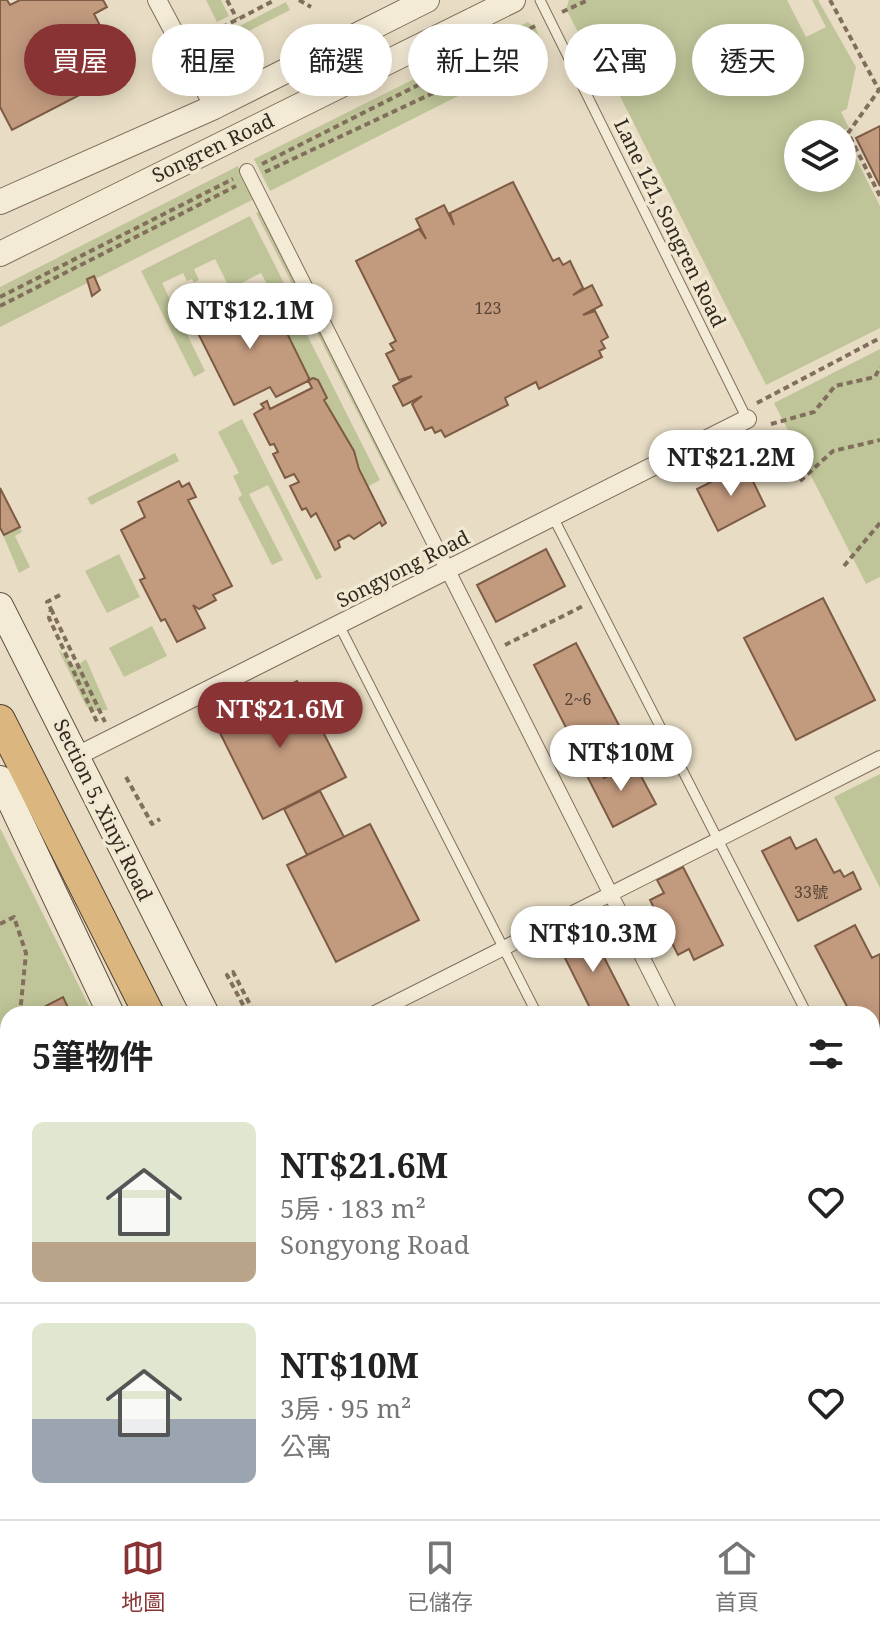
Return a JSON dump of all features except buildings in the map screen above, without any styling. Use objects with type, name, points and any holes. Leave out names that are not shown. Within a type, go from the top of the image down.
[{"type":"highway","points":[[0,720],[145,1006]]},
{"type":"main road","name":"Section 5, Xinyi Road","points":[[0,606],[202,1006]]},
{"type":"main road","points":[[0,779],[107,1006]]},
{"type":"street","points":[[157,0],[214,107]]},
{"type":"street","name":"Songren Road","points":[[0,202],[214,107],[427,0]]},
{"type":"street","name":"Songren Road","points":[[0,254],[513,0]]},
{"type":"street","points":[[247,171],[667,1006]]},
{"type":"street","name":"Songyong Road","points":[[77,756],[747,419]]},
{"type":"street","points":[[389,1006],[880,758]]},
{"type":"lane","name":"Lane 121, Songren Road","points":[[540,0],[747,419]]},
{"type":"lane","points":[[553,517],[803,1006]]},
{"type":"lane","points":[[339,625],[533,1006]]},
{"type":"path","points":[[227,0],[237,19]]},
{"type":"path","points":[[228,24],[275,0]]},
{"type":"path","points":[[299,0],[311,7]]},
{"type":"path","points":[[0,297],[588,0]]},
{"type":"path","points":[[830,0],[879,90],[848,133],[880,196]]},
{"type":"path","points":[[747,419],[759,400],[880,338]]},
{"type":"path","points":[[771,424],[814,412],[835,386],[875,377],[880,367]]},
{"type":"path","points":[[800,481],[833,451],[880,440]]},
{"type":"path","points":[[844,566],[880,523]]},
{"type":"path","points":[[60,595],[47,602],[108,727]]},
{"type":"path","points":[[489,653],[596,599]]},
{"type":"path","points":[[51,609],[49,618],[101,730]]},
{"type":"path","points":[[126,777],[152,824],[160,819]]},
{"type":"path","points":[[0,924],[14,917],[26,953],[21,1006]]},
{"type":"path","points":[[244,1006],[227,975],[233,972],[251,1006]]},
{"type":"green space","points":[[206,0],[221,0],[229,16],[217,22]]},
{"type":"green space","points":[[569,0],[787,0],[799,24],[692,24],[692,96],[804,96],[804,33],[806,37],[826,27],[812,0],[818,0],[856,67],[847,109],[841,112],[845,120],[784,120],[784,192],[856,192],[856,159],[880,206],[880,328],[766,385],[620,96],[676,96],[676,24],[574,24],[566,9]]},
{"type":"green space","points":[[286,2],[290,10],[262,24],[243,24]]},
{"type":"green space","points":[[408,82],[408,96],[458,96],[270,191],[254,159],[380,96],[392,96],[392,90]]},
{"type":"green space","points":[[238,166],[254,199],[0,327],[0,287]]},
{"type":"green space","points":[[260,211],[406,498],[402,500],[256,213]]},
{"type":"green space","points":[[250,216],[287,289],[273,296],[261,273],[230,289],[215,259],[194,269],[199,280],[194,283],[192,279],[187,281],[183,273],[162,283],[205,371],[194,377],[141,271]]},
{"type":"green space","points":[[255,285],[270,315],[261,319],[266,314],[259,299],[252,302],[244,294],[215,306],[219,316],[200,326],[196,319],[192,321],[190,317]]},
{"type":"green space","points":[[290,301],[380,480],[367,487],[354,451],[324,400],[327,398],[318,380],[310,380],[284,328],[277,322],[281,320],[275,308]]},
{"type":"green space","points":[[880,349],[880,577],[866,584],[774,403]]},
{"type":"green space","points":[[242,419],[322,577],[316,580],[268,485],[249,494],[283,560],[272,565],[238,498],[242,495],[233,476],[239,473],[218,432]]},
{"type":"green space","points":[[175,453],[179,461],[91,505],[87,498]]},
{"type":"green space","points":[[20,527],[22,532],[15,536],[30,567],[19,573],[0,528],[4,535]]},
{"type":"green space","points":[[119,554],[140,597],[107,613],[85,571]]},
{"type":"green space","points":[[152,626],[167,656],[124,677],[109,648]]},
{"type":"green space","points":[[58,649],[76,667],[86,659],[108,710],[95,711],[86,706]]},
{"type":"green space","points":[[880,774],[880,888],[834,797]]},
{"type":"green space","points":[[0,828],[89,1006],[0,1006]]}]
